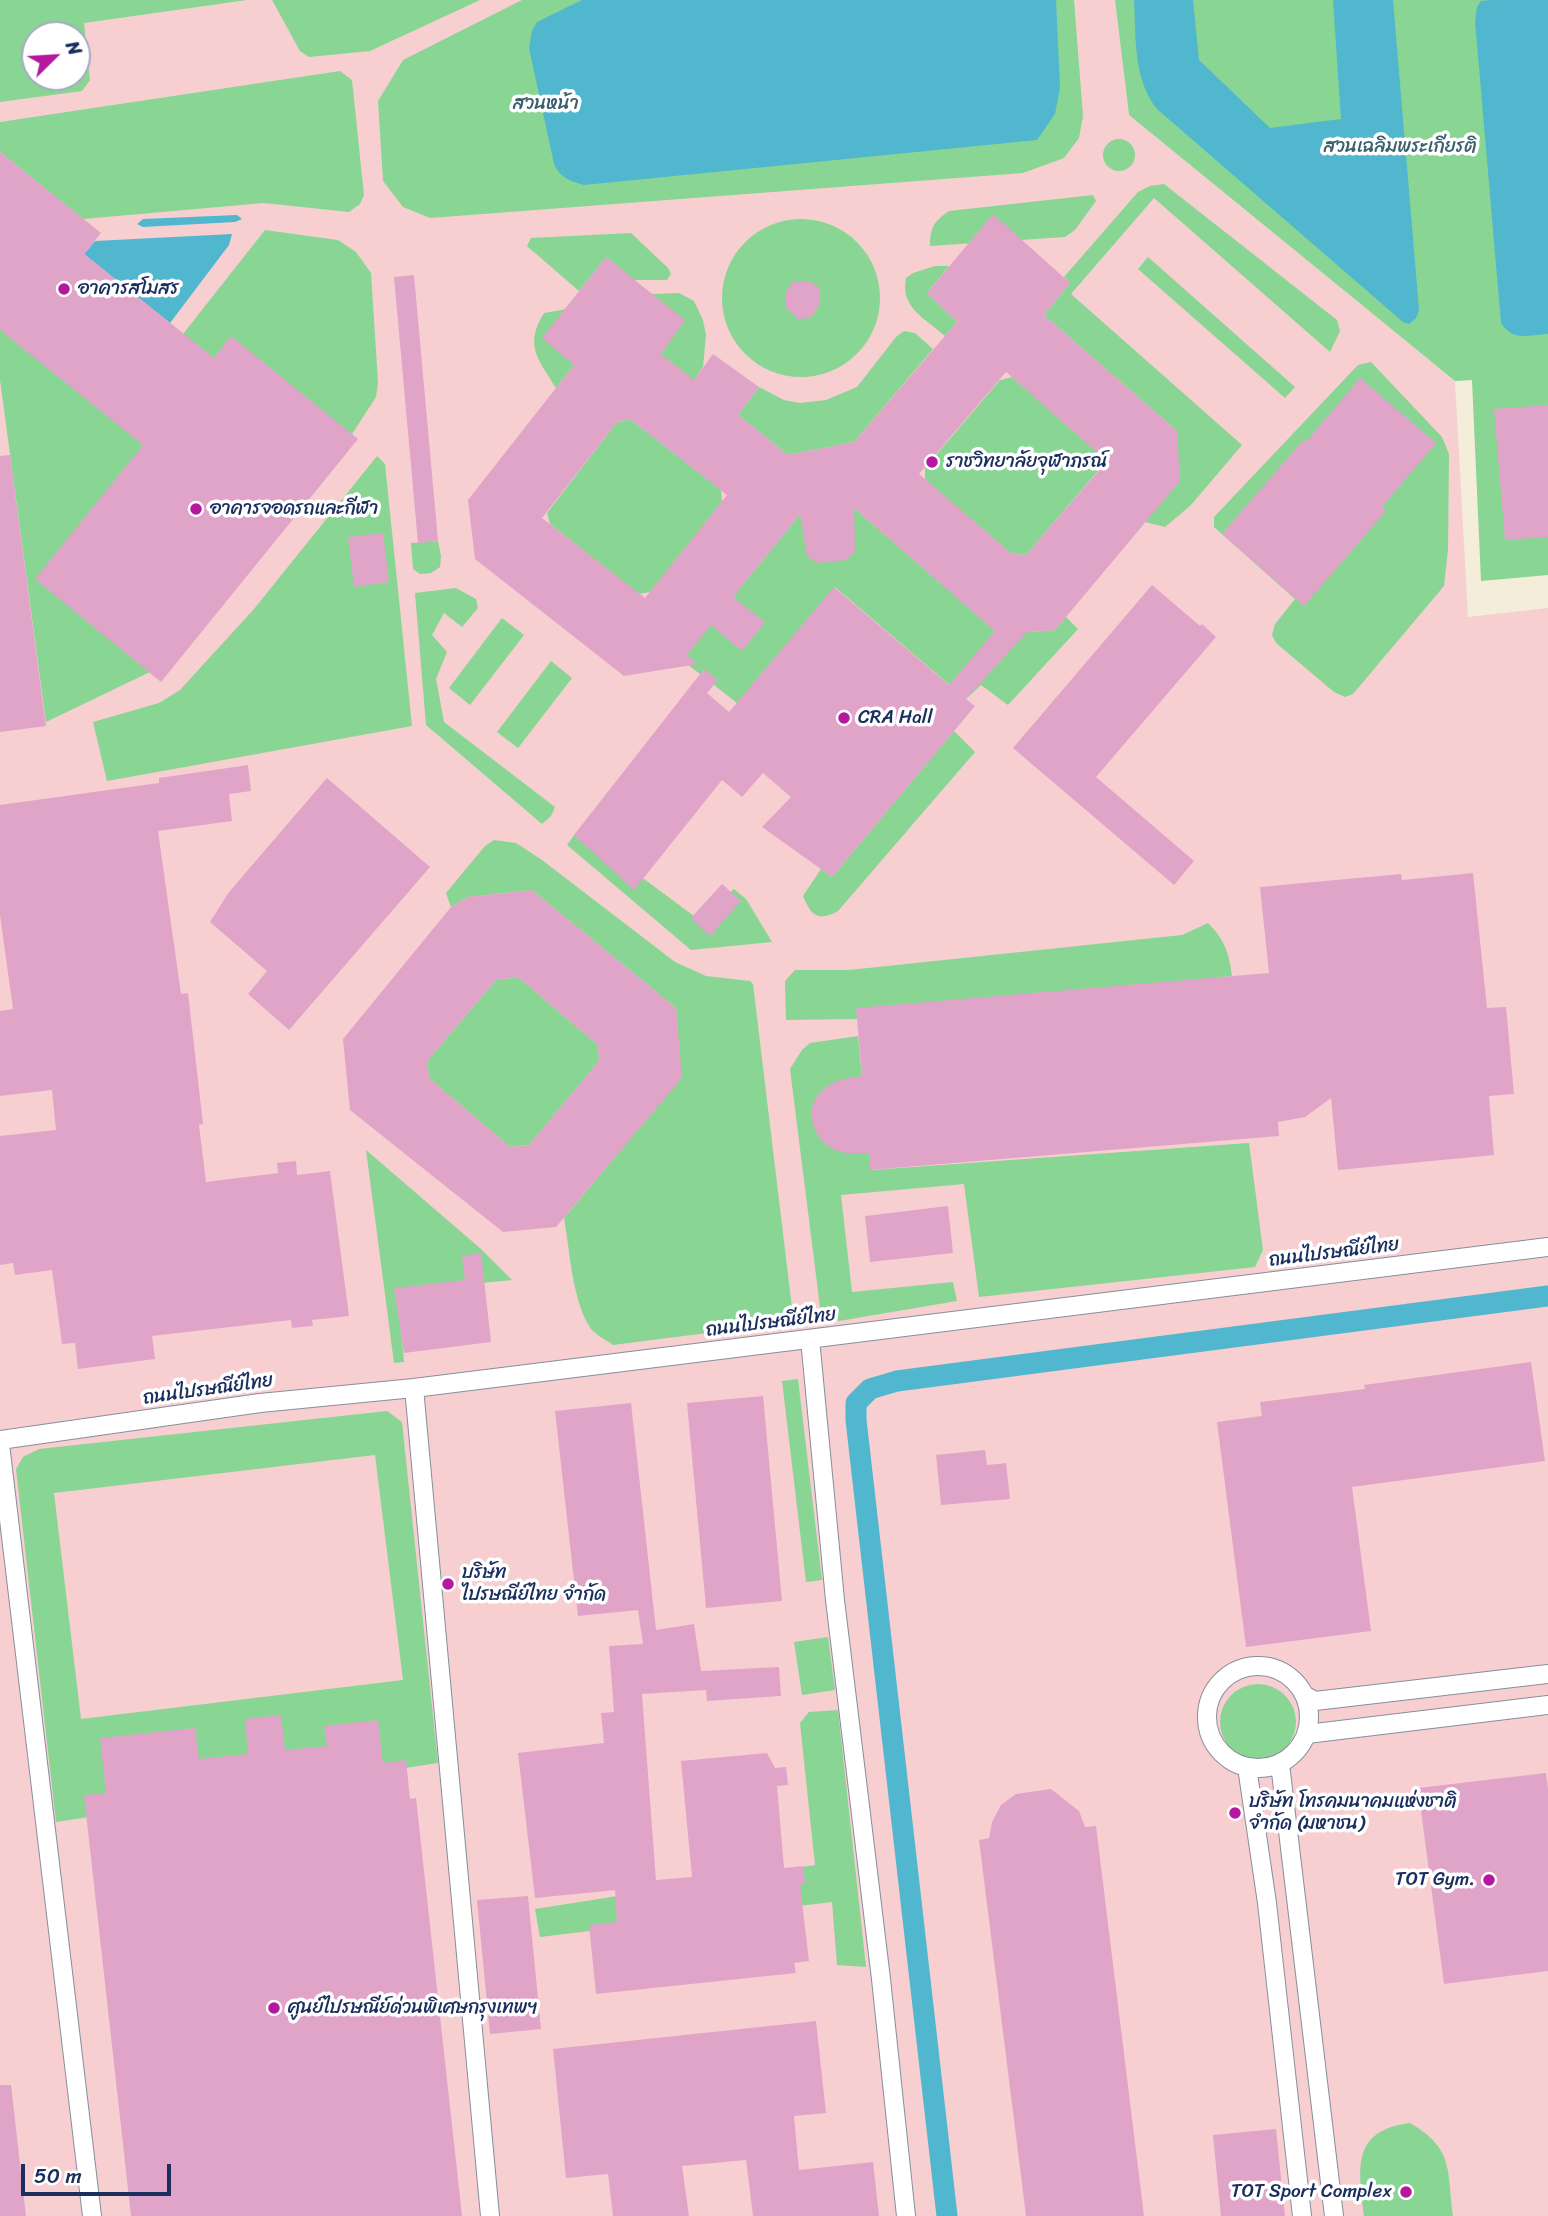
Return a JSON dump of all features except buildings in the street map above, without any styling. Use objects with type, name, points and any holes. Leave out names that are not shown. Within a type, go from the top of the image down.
[{"type":"street","name":"ถนนไปรษณีย์ไทย","points":[[0,1442],[260,1403],[414,1388],[1548,1247]]},
{"type":"street","points":[[810,1339],[835,1600],[881,1979],[906,2216]]},
{"type":"street","points":[[414,1388],[490,2216]]},
{"type":"street","points":[[0,1442],[92,2216]]},
{"type":"street","points":[[1255,1665],[1276,1668],[1294,1679],[1306,1696],[1310,1715],[1307,1734],[1297,1752],[1280,1764],[1264,1768],[1248,1767],[1228,1758],[1213,1742],[1207,1723],[1209,1702],[1219,1684],[1235,1670],[1255,1665]]},
{"type":"street","points":[[1306,1696],[1315,1700],[1548,1674]]},
{"type":"street","points":[[1307,1734],[1548,1705]]},
{"type":"street","points":[[1280,1764],[1334,2216]]},
{"type":"street","points":[[1248,1767],[1267,1903],[1302,2216]]},
{"type":"shaded area","points":[[0,0],[1115,0],[1129,115],[1455,381],[1468,617],[1548,608],[1548,2216],[0,2216]]},
{"type":"green space","points":[[0,0],[247,0],[91,22],[21,21],[21,91],[82,91],[0,102]]},
{"type":"green space","points":[[272,0],[480,0],[370,51],[309,57],[300,51]]},
{"type":"green space","name":"สวนหน้า","points":[[522,0],[1074,0],[1083,116],[1079,138],[1064,158],[1023,173],[430,218],[403,207],[383,181],[378,101],[403,60]]},
{"type":"green space","name":"สวนเฉลิมพระเกียรติ","points":[[1115,0],[1548,0],[1548,575],[1481,581],[1472,380],[1455,381],[1129,115]]},
{"type":"green space","points":[[340,71],[352,80],[364,195],[360,204],[349,212],[264,203],[83,219],[0,152],[0,122]]},
{"type":"green space","points":[[1119,139],[1131,143],[1135,155],[1131,167],[1119,171],[1107,167],[1103,155],[1107,143]]},
{"type":"green space","points":[[1164,184],[1337,320],[1340,331],[1330,352],[1154,198],[1071,294],[1242,445],[1191,505],[1165,527],[1145,522],[1177,431],[1044,315],[1070,283],[1064,277],[1138,192],[1150,186]]},
{"type":"green space","points":[[1093,195],[1096,201],[1075,230],[1065,237],[930,246],[934,226],[949,211]]},
{"type":"green space","points":[[801,219],[831,225],[857,242],[874,268],[880,298],[874,328],[857,354],[831,371],[801,377],[771,371],[745,354],[728,328],[722,298],[728,268],[745,242],[771,225]]},
{"type":"green space","points":[[265,230],[338,240],[356,252],[371,273],[378,383],[376,397],[352,434],[150,672],[46,722],[0,380],[0,292],[183,334]]},
{"type":"green space","points":[[631,233],[668,268],[671,274],[667,280],[634,280],[606,257],[579,291],[527,246],[531,238]]},
{"type":"green space","points":[[1148,257],[1295,387],[1285,398],[1138,269]]},
{"type":"green space","points":[[935,266],[949,266],[927,293],[957,322],[945,336],[910,305],[905,288],[906,278]]},
{"type":"green space","points":[[679,293],[694,301],[703,320],[706,335],[703,367],[694,380],[574,365],[556,388],[539,360],[534,343],[538,324],[544,313],[652,294]]},
{"type":"green space","points":[[904,331],[915,333],[933,349],[854,442],[788,455],[738,415],[759,387],[784,400],[800,403],[826,400],[857,387],[896,337]]},
{"type":"green space","points":[[1371,362],[1442,437],[1449,454],[1448,550],[1444,586],[1353,694],[1345,697],[1334,692],[1276,643],[1272,635],[1275,624],[1295,599],[1214,527],[1214,517],[1358,365]]},
{"type":"green space","points":[[1012,377],[1101,455],[1102,466],[1026,555],[1012,554],[925,480],[925,468],[1000,380]]},
{"type":"green space","points":[[630,419],[721,490],[722,502],[650,592],[639,594],[550,524],[547,513],[617,422]]},
{"type":"green space","points":[[377,456],[385,464],[412,726],[107,781],[93,722],[159,703],[180,690],[254,609]]},
{"type":"green space","points":[[854,508],[999,634],[1055,630],[1066,617],[1078,629],[1008,705],[981,685],[966,699],[835,587],[737,703],[682,660],[800,514]]},
{"type":"green space","points":[[438,541],[440,567],[431,573],[420,574],[413,569],[411,543]]},
{"type":"green space","points":[[456,588],[476,599],[478,608],[462,627],[444,613],[432,635],[447,652],[436,679],[444,722],[555,807],[551,816],[542,824],[426,725],[415,593]]},
{"type":"green space","points":[[502,618],[524,635],[470,705],[449,688]]},
{"type":"green space","points":[[551,661],[572,678],[518,748],[497,732]]},
{"type":"green space","points":[[954,731],[975,752],[838,911],[825,916],[812,912],[803,896],[821,869],[832,877]]},
{"type":"green space","points":[[578,830],[698,919],[734,889],[746,899],[772,942],[691,950],[567,845]]},
{"type":"green space","points":[[494,840],[516,843],[542,860],[675,962],[706,976],[750,981],[753,984],[792,1308],[789,1319],[777,1324],[613,1345],[591,1329],[576,1290],[564,1218],[681,1078],[676,1008],[532,890],[468,897],[451,907],[446,893],[485,846]]},
{"type":"green space","points":[[1208,923],[1225,947],[1232,976],[857,1019],[786,1020],[785,981],[795,970],[849,970],[1182,935]]},
{"type":"green space","points":[[518,977],[598,1045],[599,1061],[529,1145],[510,1147],[429,1078],[427,1061],[496,980]]},
{"type":"green space","points":[[858,1036],[871,1170],[1249,1143],[1263,1250],[1255,1267],[979,1297],[964,1184],[841,1195],[852,1292],[953,1282],[957,1301],[839,1321],[821,1315],[790,1069],[810,1043]]},
{"type":"green space","points":[[366,1150],[481,1249],[512,1280],[398,1291],[404,1362],[394,1363]]},
{"type":"green space","points":[[798,1379],[822,1580],[806,1582],[782,1381]]},
{"type":"green space","points":[[387,1411],[402,1422],[438,1763],[56,1822],[16,1469],[23,1457],[39,1449]],"holes":[[[375,1455],[403,1680],[81,1719],[54,1493]]]},
{"type":"green space","points":[[828,1637],[835,1690],[802,1695],[794,1642]]},
{"type":"green space","points":[[1258,1684],[1273,1687],[1285,1695],[1293,1707],[1296,1722],[1293,1737],[1285,1749],[1273,1757],[1258,1760],[1243,1757],[1231,1749],[1223,1737],[1220,1722],[1223,1707],[1231,1695],[1243,1687]]},
{"type":"green space","points":[[838,1710],[866,1967],[837,1965],[832,1902],[540,1937],[535,1909],[815,1865],[800,1723],[809,1712]]},
{"type":"green space","name":"TOT Sport Complex","points":[[1410,2123],[1441,2151],[1446,2162],[1453,2216],[1364,2216],[1361,2168],[1368,2144],[1377,2134],[1391,2127]]},
{"type":"water","name":"สวนหน้า","points":[[582,0],[1056,0],[1060,88],[1055,114],[1037,140],[584,185],[566,178],[554,164],[529,48],[532,31],[537,22]]},
{"type":"water","points":[[1134,0],[1193,0],[1199,60],[1270,128],[1341,119],[1333,0],[1393,0],[1419,310],[1416,318],[1409,324],[1403,322],[1157,109],[1144,85],[1137,57]]},
{"type":"water","points":[[1548,0],[1548,334],[1516,335],[1501,323],[1475,21],[1477,7],[1481,1]]},
{"type":"water","points":[[237,215],[242,219],[235,222],[143,227],[137,224],[143,219]]},
{"type":"water","points":[[232,234],[229,245],[170,323],[84,254],[95,241]]},
{"type":"waterway","points":[[947,2216],[856,1403],[870,1389],[897,1381],[1548,1296]]},
{"type":"place","name":"อาคารสโมสร","points":[[64,289]]},
{"type":"place","name":"ราชวิทยาลัยจุฬาภรณ์","points":[[932,462]]},
{"type":"place","name":"อาคารจอดรถและกีฬา","points":[[196,509]]},
{"type":"place","name":"CRA Hall","points":[[844,718]]},
{"type":"place","name":"บริษัท ไปรษณีย์ไทย จำกัด","points":[[448,1584]]},
{"type":"place","name":"บริษัท โทรคมนาคมแห่งชาติ จำกัด (มหาชน)","points":[[1235,1813]]},
{"type":"place","name":"TOT Gym.","points":[[1489,1880]]},
{"type":"place","name":"ศูนย์ไปรษณีย์ด่วนพิเศษกรุงเทพฯ","points":[[274,2008]]},
{"type":"place","name":"TOT Sport Complex","points":[[1406,2192]]}]
